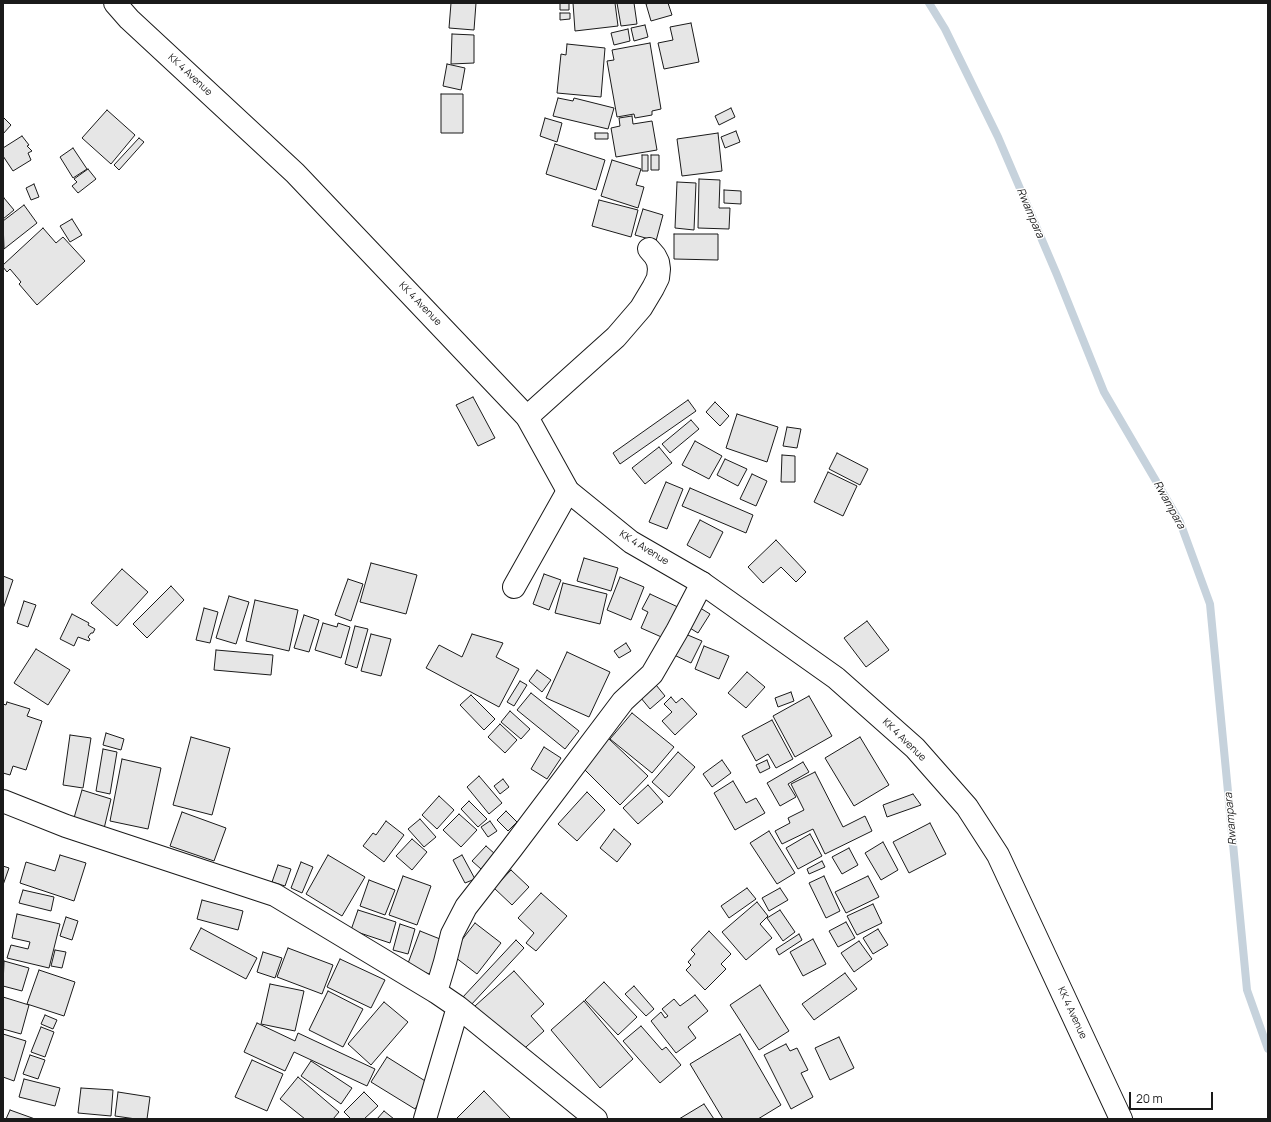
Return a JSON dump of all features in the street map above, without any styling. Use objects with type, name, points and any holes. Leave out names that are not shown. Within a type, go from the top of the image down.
[{"type":"street","name":"KK 4 Avenue","points":[[115,3],[129,19],[295,173],[527,417],[568,491],[631,542],[702,583],[836,678],[915,748],[967,807],[998,855],[1121,1119]]},
{"type":"street","points":[[527,417],[616,337],[641,308],[658,278],[658,262],[656,256],[649,249]]},
{"type":"street","points":[[514,587],[568,491]]},
{"type":"street","points":[[436,992],[452,934],[466,907],[622,701],[652,674],[677,631],[702,583]]},
{"type":"street","points":[[3,801],[66,826],[275,895],[436,992],[458,1007],[596,1119]]},
{"type":"street","points":[[425,1119],[458,1007]]},
{"type":"building","points":[[451,3],[476,3],[474,30],[449,28]]},
{"type":"building","points":[[560,3],[569,3],[569,10],[560,10]]},
{"type":"building","points":[[573,3],[615,3],[618,26],[575,31]]},
{"type":"building","points":[[617,3],[634,3],[637,24],[621,26]]},
{"type":"building","points":[[668,3],[672,15],[651,21],[646,4]]},
{"type":"building","points":[[560,13],[570,13],[570,19],[560,20]]},
{"type":"building","points":[[691,23],[699,62],[664,69],[658,43],[673,40],[670,27]]},
{"type":"building","points":[[645,25],[648,37],[634,41],[631,28]]},
{"type":"building","points":[[628,29],[630,41],[614,45],[611,33]]},
{"type":"building","points":[[452,34],[474,35],[474,63],[451,64]]},
{"type":"building","points":[[650,43],[661,109],[652,111],[652,115],[635,118],[634,114],[617,117],[607,61],[614,60],[612,50]]},
{"type":"building","points":[[567,44],[605,48],[601,97],[557,93],[561,54],[566,55]]},
{"type":"building","points":[[447,64],[465,68],[461,90],[443,86]]},
{"type":"building","points":[[441,94],[463,94],[463,133],[441,133]]},
{"type":"building","points":[[558,98],[573,101],[574,98],[614,108],[608,129],[553,116]]},
{"type":"building","points":[[731,108],[735,117],[719,125],[715,116]]},
{"type":"building","points":[[107,110],[135,135],[111,164],[82,138]]},
{"type":"building","points":[[632,116],[633,124],[652,121],[657,150],[616,157],[611,128],[620,126],[619,118]]},
{"type":"building","points":[[3,117],[11,125],[3,134]]},
{"type":"building","points":[[545,118],[562,123],[557,142],[540,136]]},
{"type":"building","points":[[736,131],[740,142],[725,148],[721,137]]},
{"type":"building","points":[[595,133],[608,133],[608,139],[595,139]]},
{"type":"building","points":[[718,133],[722,171],[682,176],[677,139]]},
{"type":"building","points":[[22,136],[29,145],[27,146],[32,151],[28,153],[31,160],[13,171],[3,156],[3,148]]},
{"type":"building","points":[[139,138],[144,142],[119,170],[114,165]]},
{"type":"building","points":[[555,144],[605,160],[596,190],[546,174]]},
{"type":"building","points":[[73,148],[87,169],[73,178],[60,157]]},
{"type":"building","points":[[642,155],[648,155],[648,171],[642,171]]},
{"type":"building","points":[[651,155],[659,155],[659,170],[651,170]]},
{"type":"building","points":[[612,160],[641,169],[636,185],[644,187],[638,208],[601,196]]},
{"type":"building","points":[[88,169],[96,179],[78,193],[72,186],[77,182],[74,179]]},
{"type":"building","points":[[699,179],[720,180],[719,208],[730,208],[729,229],[698,228]]},
{"type":"building","points":[[677,182],[696,183],[694,230],[675,228]]},
{"type":"building","points":[[34,184],[39,197],[31,200],[26,188]]},
{"type":"building","points":[[724,190],[741,191],[741,204],[724,203]]},
{"type":"building","points":[[4,198],[14,210],[3,219],[3,199]]},
{"type":"building","points":[[599,200],[638,210],[631,237],[592,226]]},
{"type":"building","points":[[24,205],[37,223],[4,249],[3,221]]},
{"type":"building","points":[[643,209],[663,215],[656,241],[635,235]]},
{"type":"building","points":[[72,219],[82,235],[70,242],[60,226]]},
{"type":"building","points":[[43,228],[56,243],[63,237],[85,261],[37,305],[19,284],[21,282],[10,269],[7,272],[3,265]]},
{"type":"building","points":[[674,234],[718,234],[718,260],[674,259]]},
{"type":"building","points":[[473,397],[495,438],[478,446],[456,405]]},
{"type":"building","points":[[688,400],[696,411],[620,464],[613,453]]},
{"type":"building","points":[[715,402],[729,416],[720,426],[706,412]]},
{"type":"building","points":[[737,414],[778,427],[767,462],[726,448]]},
{"type":"building","points":[[691,420],[699,429],[670,453],[662,444]]},
{"type":"building","points":[[787,427],[801,429],[797,448],[783,446]]},
{"type":"building","points":[[695,441],[722,456],[709,479],[682,465]]},
{"type":"building","points":[[659,447],[672,463],[645,484],[632,468]]},
{"type":"building","points":[[837,453],[868,469],[860,485],[829,469]]},
{"type":"building","points":[[782,455],[795,456],[795,482],[781,482]]},
{"type":"building","points":[[725,459],[747,469],[738,486],[717,475]]},
{"type":"building","points":[[828,472],[857,486],[843,516],[814,502]]},
{"type":"building","points":[[752,474],[767,481],[756,506],[740,499]]},
{"type":"building","points":[[666,482],[683,489],[667,529],[649,522]]},
{"type":"building","points":[[690,488],[753,515],[746,533],[682,506]]},
{"type":"building","points":[[700,520],[723,532],[710,558],[687,545]]},
{"type":"building","points":[[776,540],[806,572],[796,582],[781,567],[763,583],[748,567]]},
{"type":"building","points":[[584,558],[618,568],[611,591],[577,581]]},
{"type":"building","points":[[371,563],[417,575],[406,614],[360,602]]},
{"type":"building","points":[[122,569],[148,592],[117,626],[91,603]]},
{"type":"building","points":[[544,574],[561,580],[549,610],[533,604]]},
{"type":"building","points":[[3,576],[13,580],[3,609]]},
{"type":"building","points":[[620,577],[644,587],[631,620],[607,610]]},
{"type":"building","points":[[348,579],[363,584],[351,621],[335,615]]},
{"type":"building","points":[[563,583],[607,594],[600,624],[555,613]]},
{"type":"building","points":[[171,586],[184,600],[147,638],[133,624]]},
{"type":"building","points":[[650,594],[680,608],[666,639],[641,628],[648,612],[642,609]]},
{"type":"building","points":[[229,596],[249,602],[236,644],[216,638]]},
{"type":"building","points":[[255,600],[298,610],[289,651],[246,641]]},
{"type":"building","points":[[24,601],[36,605],[28,627],[17,623]]},
{"type":"building","points":[[697,606],[710,614],[698,633],[685,625]]},
{"type":"building","points":[[204,608],[218,612],[210,643],[196,640]]},
{"type":"building","points":[[72,614],[89,623],[88,625],[95,629],[88,637],[90,639],[89,641],[78,637],[74,646],[60,639]]},
{"type":"building","points":[[304,615],[319,620],[309,652],[294,648]]},
{"type":"building","points":[[867,621],[889,650],[866,667],[844,638]]},
{"type":"building","points":[[323,623],[337,627],[338,623],[350,627],[341,658],[315,650]]},
{"type":"building","points":[[355,626],[368,629],[357,668],[345,664]]},
{"type":"building","points":[[683,633],[702,641],[691,663],[672,654]]},
{"type":"building","points":[[371,634],[391,639],[381,676],[361,671]]},
{"type":"building","points":[[472,634],[503,643],[496,657],[519,669],[499,707],[426,668],[439,645],[462,657]]},
{"type":"building","points":[[626,643],[631,651],[619,658],[614,651]]},
{"type":"building","points":[[704,646],[729,656],[719,679],[695,669]]},
{"type":"building","points":[[36,649],[70,670],[48,705],[14,683]]},
{"type":"building","points":[[216,650],[273,655],[271,675],[214,670]]},
{"type":"building","points":[[567,652],[610,672],[589,717],[546,698]]},
{"type":"building","points":[[537,670],[551,680],[542,692],[529,681]]},
{"type":"building","points":[[747,672],[765,687],[746,708],[728,693]]},
{"type":"building","points":[[652,680],[665,696],[650,709],[636,692]]},
{"type":"building","points":[[520,681],[527,685],[514,706],[507,702]]},
{"type":"building","points":[[791,692],[794,701],[778,707],[775,698]]},
{"type":"building","points":[[531,693],[579,731],[565,749],[517,710]]},
{"type":"building","points":[[471,695],[495,719],[484,730],[460,705]]},
{"type":"building","points":[[809,696],[832,736],[795,757],[773,716]]},
{"type":"building","points":[[671,697],[676,703],[682,698],[697,714],[675,735],[662,721],[672,712],[664,704]]},
{"type":"building","points":[[7,702],[30,709],[27,716],[42,721],[26,770],[13,766],[10,775],[3,773],[3,704],[6,705]]},
{"type":"building","points":[[510,711],[530,729],[521,739],[501,722]]},
{"type":"building","points":[[632,713],[674,747],[652,773],[610,739]]},
{"type":"building","points":[[772,720],[793,759],[776,768],[768,754],[756,761],[742,736]]},
{"type":"building","points":[[500,724],[517,740],[505,753],[488,737]]},
{"type":"building","points":[[106,733],[124,739],[121,750],[103,745]]},
{"type":"building","points":[[70,735],[91,738],[83,788],[63,785]]},
{"type":"building","points":[[191,737],[230,748],[212,815],[173,805]]},
{"type":"building","points":[[860,737],[889,785],[854,806],[825,758]]},
{"type":"building","points":[[608,738],[648,776],[620,805],[581,766]]},
{"type":"building","points":[[544,747],[561,758],[547,779],[531,769]]},
{"type":"building","points":[[103,749],[117,752],[110,794],[96,791]]},
{"type":"building","points":[[678,752],[695,767],[669,797],[652,782]]},
{"type":"building","points":[[122,759],[161,768],[148,829],[110,821]]},
{"type":"building","points":[[722,760],[731,773],[712,787],[703,774]]},
{"type":"building","points":[[767,760],[770,768],[760,773],[756,765]]},
{"type":"building","points":[[803,762],[809,772],[788,784],[796,797],[780,806],[767,783]]},
{"type":"building","points":[[815,772],[843,827],[865,816],[872,831],[825,854],[813,829],[782,844],[775,831],[790,823],[788,818],[804,810],[791,784]]},
{"type":"building","points":[[479,776],[502,803],[489,814],[467,787]]},
{"type":"building","points":[[503,779],[509,787],[500,794],[494,786]]},
{"type":"building","points":[[733,781],[746,803],[756,798],[765,813],[735,830],[714,793]]},
{"type":"building","points":[[648,785],[663,802],[638,824],[623,808]]},
{"type":"building","points":[[82,790],[111,799],[103,833],[72,825]]},
{"type":"building","points":[[587,792],[605,810],[577,841],[558,824]]},
{"type":"building","points":[[913,794],[921,805],[887,817],[883,805]]},
{"type":"building","points":[[439,796],[454,810],[437,829],[422,815]]},
{"type":"building","points":[[469,801],[487,819],[478,827],[461,809]]},
{"type":"building","points":[[506,811],[517,822],[508,831],[497,820]]},
{"type":"building","points":[[182,812],[226,828],[214,861],[170,846]]},
{"type":"building","points":[[459,814],[477,830],[461,847],[443,830]]},
{"type":"building","points":[[420,819],[436,837],[424,847],[408,829]]},
{"type":"building","points":[[386,821],[404,835],[384,862],[363,846],[373,833],[376,835]]},
{"type":"building","points":[[490,821],[497,831],[488,837],[481,827]]},
{"type":"building","points":[[930,823],[946,854],[909,873],[893,842]]},
{"type":"building","points":[[614,829],[631,844],[617,862],[600,848]]},
{"type":"building","points":[[769,831],[795,873],[777,884],[750,843]]},
{"type":"building","points":[[810,834],[822,856],[798,869],[786,848]]},
{"type":"building","points":[[412,839],[427,852],[412,870],[396,856]]},
{"type":"building","points":[[883,842],[898,870],[881,880],[865,853]]},
{"type":"building","points":[[486,846],[495,854],[481,869],[472,861]]},
{"type":"building","points":[[849,848],[858,865],[842,874],[832,857]]},
{"type":"building","points":[[60,855],[86,863],[74,901],[20,883],[26,862],[55,871]]},
{"type":"building","points":[[328,855],[365,877],[342,916],[306,894]]},
{"type":"building","points":[[462,855],[475,879],[465,883],[453,860]]},
{"type":"building","points":[[822,861],[825,867],[809,874],[807,869]]},
{"type":"building","points":[[301,862],[313,867],[302,893],[291,888]]},
{"type":"building","points":[[278,865],[291,869],[285,886],[272,882]]},
{"type":"building","points":[[3,866],[9,868],[3,885]]},
{"type":"building","points":[[511,870],[529,887],[512,905],[494,888]]},
{"type":"building","points":[[403,876],[431,886],[417,925],[389,915]]},
{"type":"building","points":[[824,876],[840,911],[826,918],[809,883]]},
{"type":"building","points":[[868,876],[879,897],[846,913],[835,892]]},
{"type":"building","points":[[369,880],[395,890],[385,915],[360,906]]},
{"type":"building","points":[[747,888],[756,899],[729,918],[721,906]]},
{"type":"building","points":[[780,888],[788,900],[769,911],[762,898]]},
{"type":"building","points":[[23,890],[54,897],[51,911],[19,903]]},
{"type":"building","points":[[541,893],[567,916],[536,951],[526,943],[534,933],[518,918]]},
{"type":"building","points":[[202,900],[243,911],[238,930],[197,919]]},
{"type":"building","points":[[757,902],[768,916],[760,924],[772,938],[746,960],[722,932]]},
{"type":"building","points":[[873,904],[882,923],[857,935],[847,916]]},
{"type":"building","points":[[358,910],[396,922],[390,943],[351,930]]},
{"type":"building","points":[[780,910],[795,932],[783,941],[767,918]]},
{"type":"building","points":[[17,914],[60,924],[49,968],[7,958],[11,945],[28,949],[30,942],[12,938]]},
{"type":"building","points":[[66,917],[78,921],[72,940],[60,936]]},
{"type":"building","points":[[846,922],[855,938],[838,947],[829,931]]},
{"type":"building","points":[[475,923],[501,943],[477,974],[451,954]]},
{"type":"building","points":[[400,924],[415,929],[408,954],[393,950]]},
{"type":"building","points":[[201,928],[257,958],[246,979],[190,949]]},
{"type":"building","points":[[878,929],[888,945],[873,954],[863,938]]},
{"type":"building","points":[[420,931],[445,941],[432,975],[407,966]]},
{"type":"building","points":[[709,931],[731,954],[721,964],[726,969],[705,990],[686,970],[691,965],[688,962],[695,954],[691,950]]},
{"type":"building","points":[[799,934],[802,940],[779,955],[776,949]]},
{"type":"building","points":[[813,939],[826,964],[803,976],[790,952]]},
{"type":"building","points":[[516,940],[524,948],[470,1006],[462,998]]},
{"type":"building","points":[[859,941],[872,959],[854,972],[841,953]]},
{"type":"building","points":[[288,948],[333,965],[322,994],[277,977]]},
{"type":"building","points":[[55,950],[66,952],[62,968],[51,966]]},
{"type":"building","points":[[263,952],[282,958],[275,978],[257,972]]},
{"type":"building","points":[[340,959],[385,980],[371,1008],[327,987]]},
{"type":"building","points":[[4,961],[29,968],[22,991],[3,986]]},
{"type":"building","points":[[39,970],[75,982],[64,1016],[27,1004]]},
{"type":"building","points":[[514,971],[544,1004],[531,1016],[544,1031],[518,1054],[475,1006]]},
{"type":"building","points":[[845,973],[857,989],[814,1020],[802,1004]]},
{"type":"building","points":[[604,982],[637,1017],[618,1035],[585,1000]]},
{"type":"building","points":[[270,984],[304,991],[295,1031],[261,1024]]},
{"type":"building","points":[[760,985],[789,1031],[759,1050],[730,1005]]},
{"type":"building","points":[[634,986],[654,1009],[646,1016],[625,994]]},
{"type":"building","points":[[328,991],[363,1009],[343,1047],[309,1030]]},
{"type":"building","points":[[695,995],[708,1011],[688,1027],[696,1038],[676,1053],[651,1021],[661,1012],[665,1018],[668,1016],[662,1009],[674,999],[680,1006]]},
{"type":"building","points":[[3,997],[29,1005],[21,1034],[3,1029]]},
{"type":"building","points":[[584,1001],[633,1059],[600,1088],[551,1030]]},
{"type":"building","points":[[384,1002],[408,1022],[371,1065],[348,1044]]},
{"type":"building","points":[[45,1015],[57,1020],[53,1029],[41,1024]]},
{"type":"building","points":[[257,1023],[295,1041],[298,1033],[375,1069],[367,1086],[294,1052],[285,1071],[244,1052]]},
{"type":"building","points":[[641,1026],[662,1050],[666,1047],[681,1065],[660,1083],[623,1041]]},
{"type":"building","points":[[41,1027],[54,1032],[45,1057],[31,1052]]},
{"type":"building","points":[[3,1034],[26,1041],[14,1081],[3,1077]]},
{"type":"building","points":[[740,1034],[781,1105],[758,1119],[723,1119],[690,1064]]},
{"type":"building","points":[[839,1037],[854,1068],[830,1080],[815,1048]]},
{"type":"building","points":[[786,1044],[790,1051],[797,1048],[808,1070],[801,1073],[813,1097],[791,1109],[764,1055]]},
{"type":"building","points":[[30,1055],[45,1060],[38,1079],[23,1074]]},
{"type":"building","points":[[387,1057],[430,1084],[415,1109],[371,1082]]},
{"type":"building","points":[[252,1060],[283,1074],[267,1111],[235,1097]]},
{"type":"building","points":[[311,1061],[352,1088],[341,1104],[301,1076]]},
{"type":"building","points":[[298,1077],[339,1112],[333,1119],[305,1119],[280,1099]]},
{"type":"building","points":[[24,1079],[60,1088],[55,1106],[19,1097]]},
{"type":"building","points":[[81,1088],[113,1090],[111,1116],[78,1113]]},
{"type":"building","points":[[484,1091],[511,1119],[456,1119]]},
{"type":"building","points":[[118,1092],[150,1097],[147,1119],[115,1116]]},
{"type":"building","points":[[364,1092],[378,1106],[364,1119],[351,1119],[344,1112]]},
{"type":"building","points":[[704,1104],[714,1119],[679,1119]]},
{"type":"building","points":[[10,1110],[35,1119],[6,1119]]},
{"type":"building","points":[[384,1111],[394,1119],[377,1119]]},
{"type":"waterway","name":"Rwampara","points":[[929,3],[945,29],[998,137],[1057,275],[1104,392],[1180,522],[1210,604],[1247,990],[1268,1049]]}]
